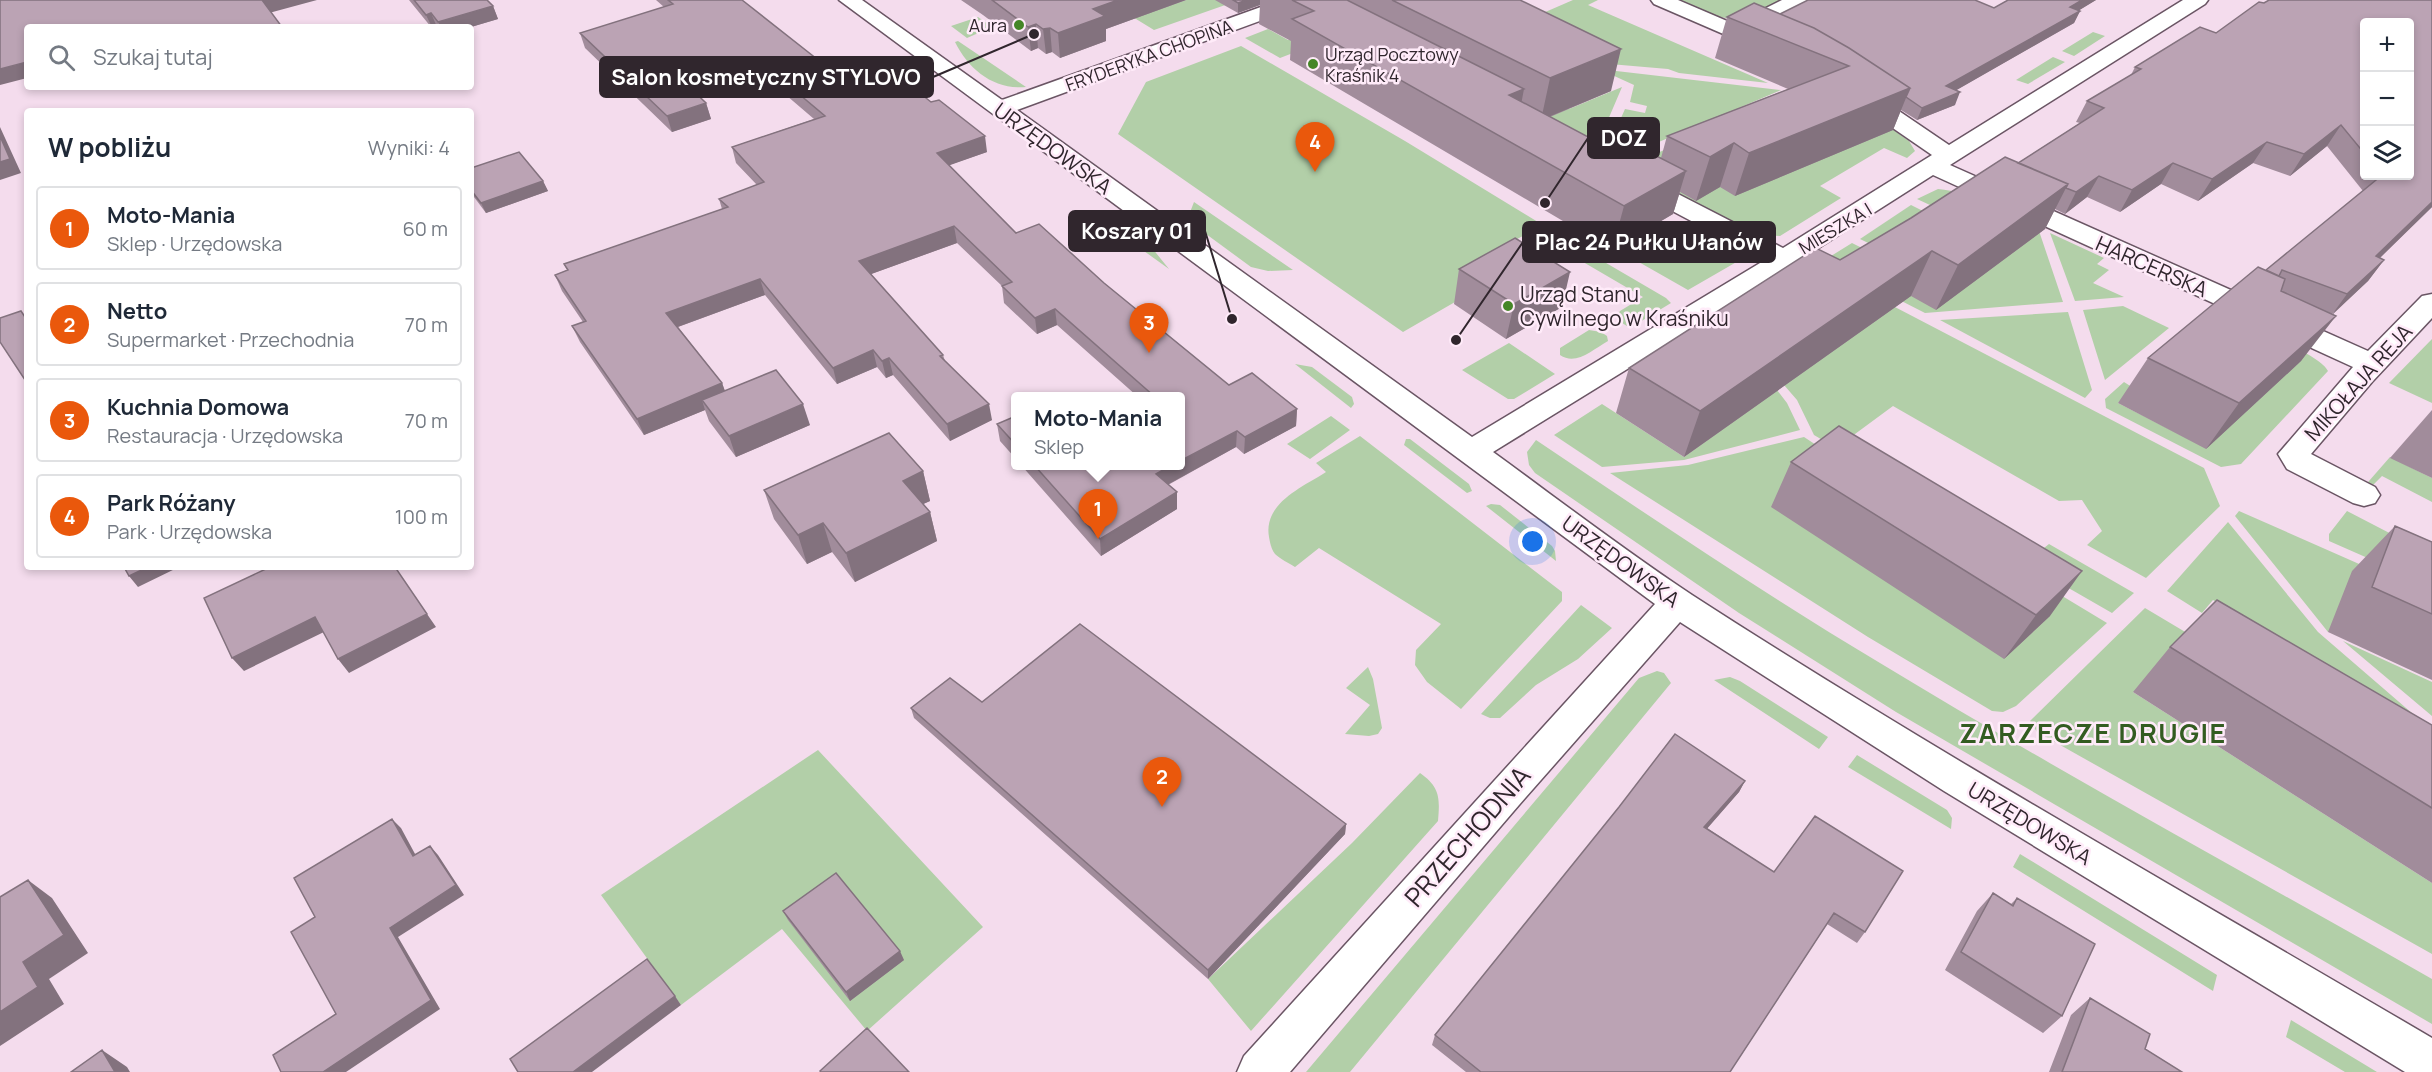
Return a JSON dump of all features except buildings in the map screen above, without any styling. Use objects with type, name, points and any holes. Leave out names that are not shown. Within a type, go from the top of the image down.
[{"type":"street","name":"URZĘDOWSKA","points":[[849,0],[1677,602],[1812,691],[2432,1063]]},
{"type":"street","points":[[1661,0],[1788,54]]},
{"type":"street","points":[[1735,32],[1798,0]]},
{"type":"street","name":"MIESZKA I","points":[[1470,452],[2198,0]]},
{"type":"street","name":"FRYDERYKA CHOPINA","points":[[999,109],[1295,1]]},
{"type":"street","points":[[1295,1],[1317,15]]},
{"type":"street","name":"HARCERSKA","points":[[1843,83],[1941,161],[2372,364]]},
{"type":"street","points":[[1619,173],[1784,259]]},
{"type":"street","name":"MIKOŁAJA REJA","points":[[2364,495],[2298,461],[2294,454],[2372,364],[2432,302]]},
{"type":"street","name":"PRZECHODNIA","points":[[1260,1072],[1521,775],[1677,602]]},
{"type":"green space","points":[[1105,0],[1151,12],[1186,0],[1227,0],[1231,3],[1154,30]]},
{"type":"green space","points":[[1573,0],[1598,0],[1588,5],[1768,83],[1679,73],[1668,69],[1598,63],[1513,26]]},
{"type":"green space","points":[[1678,0],[1781,0],[1740,18],[1730,18],[1720,17]]},
{"type":"green space","points":[[978,17],[992,27],[967,38],[951,26]]},
{"type":"green space","points":[[1268,29],[1288,40],[1309,32],[1324,41],[1280,58],[1245,38]]},
{"type":"green space","points":[[2093,32],[2105,36],[2074,56],[2062,51]]},
{"type":"green space","points":[[958,41],[1026,87],[1003,85],[984,76],[961,52],[955,42]]},
{"type":"green space","points":[[1241,46],[1405,141],[1579,247],[1569,253],[1532,231],[1495,251],[1507,272],[1403,332],[1118,134],[1146,82]]},
{"type":"green space","points":[[2053,57],[2065,62],[2028,84],[2016,80]]},
{"type":"green space","points":[[1599,69],[1781,90],[1614,161],[1604,156],[1625,109],[1645,113],[1647,106],[1630,102],[1634,85]]},
{"type":"green space","points":[[1446,76],[1569,109],[1622,87],[1593,155]]},
{"type":"green space","points":[[1823,80],[1909,141],[1915,151],[1907,158],[1884,148],[1820,186],[1841,198],[1780,236],[1761,235],[1750,231],[1675,194],[1630,165]]},
{"type":"green space","points":[[1938,189],[1963,194],[1989,204],[2038,228],[2063,302],[1925,313],[1823,261],[1852,243],[1892,263],[1958,218],[1917,199]]},
{"type":"green space","points":[[1194,202],[1293,270],[1268,271],[1251,267],[1187,220]]},
{"type":"green space","points":[[1911,205],[1949,224],[1899,258],[1860,239]]},
{"type":"green space","points":[[1106,214],[1152,248],[1169,269],[1098,218]]},
{"type":"green space","points":[[1680,222],[1740,252],[1737,256],[1638,252],[1636,250]]},
{"type":"green space","points":[[2050,233],[2104,258],[2097,264],[2109,270],[2093,283],[2124,297],[2075,301]]},
{"type":"green space","points":[[1589,253],[1671,303],[1630,328],[1619,321],[1617,315],[1643,297],[1578,259]]},
{"type":"green space","points":[[1630,257],[1740,260],[1688,290]]},
{"type":"green space","points":[[1822,269],[2204,468],[2220,506],[2146,578],[2087,545],[2102,531],[2082,500],[2059,501],[1893,406],[1836,448],[1814,435],[1797,400],[1784,385]]},
{"type":"green space","points":[[2123,306],[2169,328],[2105,380],[2083,310]]},
{"type":"green space","points":[[2214,310],[2295,347],[2322,364],[2328,371],[2241,464],[2221,467],[2106,408],[2105,399],[2124,382],[2135,389],[2118,403],[2206,448]]},
{"type":"green space","points":[[2068,312],[2092,390],[2085,398],[1940,320]]},
{"type":"green space","points":[[1589,330],[1601,332],[1607,336],[1608,341],[1578,358],[1566,358],[1560,355],[1560,348]]},
{"type":"green space","points":[[2432,339],[2432,403],[2389,383]]},
{"type":"green space","points":[[1509,343],[1555,374],[1514,399],[1508,399],[1462,370]]},
{"type":"green space","points":[[1295,364],[1312,367],[1352,397],[1354,404],[1351,408]]},
{"type":"green space","points":[[1777,390],[1787,403],[1800,430],[1684,460],[1602,467],[1554,435],[1602,404],[1684,457]]},
{"type":"green space","points":[[1331,416],[1350,430],[1310,459],[1287,444]]},
{"type":"green space","points":[[1360,436],[1562,592],[1562,601],[1461,709],[1427,682],[1415,665],[1416,650],[1441,624],[1319,548],[1295,567],[1277,556],[1272,548],[1269,525],[1278,505],[1296,490],[1326,472],[1316,463]]},
{"type":"green space","points":[[1804,437],[1865,477],[2107,623],[2016,706],[2003,712],[1992,711],[1868,637],[1610,473],[1688,465]]},
{"type":"green space","points":[[1406,439],[1410,439],[1469,484],[1472,491],[1467,493],[1404,445]]},
{"type":"green space","points":[[1536,440],[1750,582],[1948,704],[2432,979],[2432,1024],[1896,712],[1739,613],[1535,473],[1529,465],[1527,452]]},
{"type":"green space","points":[[2390,457],[2432,478],[2432,502],[2382,476],[2367,491],[2362,489]]},
{"type":"green space","points":[[1500,505],[1552,546],[1556,561],[1486,506]]},
{"type":"green space","points":[[2239,511],[2400,582],[2328,632],[2235,516]]},
{"type":"green space","points":[[2347,511],[2428,553],[2404,574],[2329,541],[2329,534]]},
{"type":"green space","points":[[2228,522],[2318,632],[2413,714],[2213,600],[2202,613],[2167,591]]},
{"type":"green space","points":[[2049,544],[2134,593],[2112,613],[2025,563]]},
{"type":"green space","points":[[1581,605],[1612,628],[1578,659],[1536,685],[1500,718],[1490,718],[1481,714]]},
{"type":"green space","points":[[2145,608],[2244,667],[2133,692],[2432,883],[2432,954],[2037,732],[2030,721]]},
{"type":"green space","points":[[2343,641],[2432,682],[2432,716]]},
{"type":"green space","points":[[1368,667],[1373,679],[1382,728],[1378,734],[1369,736],[1345,734],[1370,705],[1346,688]]},
{"type":"green space","points":[[1657,671],[1664,673],[1671,683],[1350,1072],[1306,1072],[1639,678]]},
{"type":"green space","points":[[1730,677],[1740,681],[1828,737],[1819,749],[1714,680]]},
{"type":"green space","points":[[818,750],[983,927],[867,1031],[782,929],[681,1005],[601,895]]},
{"type":"green space","points":[[1857,755],[1947,810],[1952,818],[1951,829],[1848,767]]},
{"type":"green space","points":[[1420,773],[1435,788],[1439,806],[1438,821],[1251,1031],[1208,979],[1352,843]]},
{"type":"green space","points":[[2020,854],[2217,975],[2213,991],[2013,867]]},
{"type":"green space","points":[[2291,1020],[2377,1072],[2345,1072],[2286,1037]]},
{"type":"place","name":"Aura","points":[[1019,25]]},
{"type":"place","name":"Salon kosmetyczny STYLOVO","points":[[1034,34]]},
{"type":"place","name":"Urząd Pocztowy Kraśnik 4","points":[[1313,64]]},
{"type":"place","name":"Park Różany","points":[[1315,172]]},
{"type":"place","name":"DOZ","points":[[1545,203]]},
{"type":"place","name":"Urząd Stanu Cywilnego w Kraśniku","points":[[1508,306]]},
{"type":"place","name":"Koszary 01","points":[[1232,319]]},
{"type":"place","name":"Plac 24 Pułku Ułanów","points":[[1456,340]]},
{"type":"place","name":"Kuchnia Domowa","points":[[1149,353]]},
{"type":"place","name":"Moto-Mania","points":[[1098,539]]},
{"type":"place","name":"Netto","points":[[1162,807]]},
{"type":"district","name":"ZARZECZE DRUGIE","points":[[2093,732]]}]
